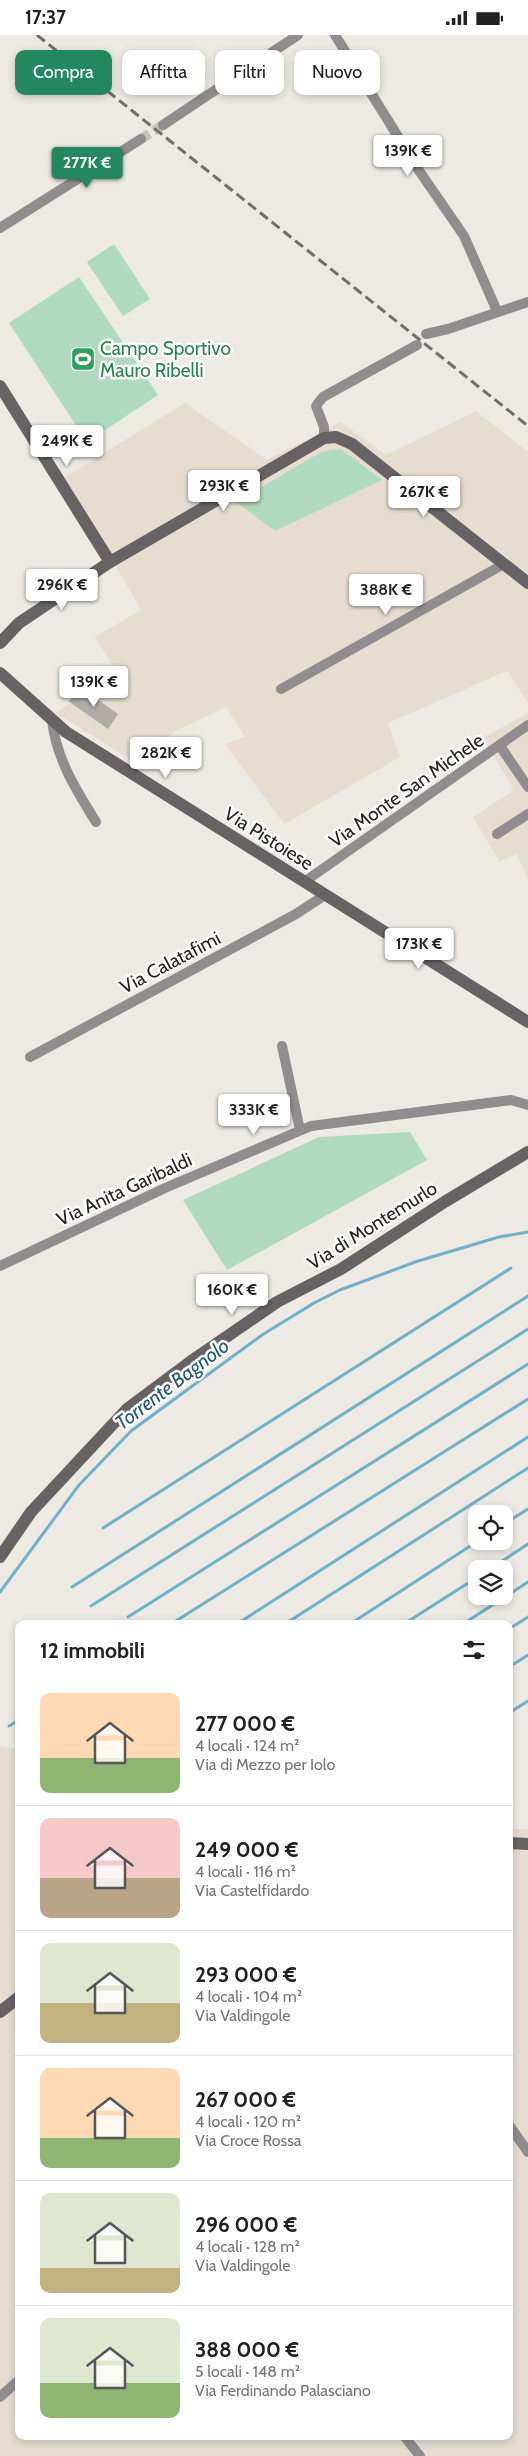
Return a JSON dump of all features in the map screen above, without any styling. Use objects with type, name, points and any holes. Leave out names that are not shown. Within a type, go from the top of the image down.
[{"type":"street","points":[[163,125],[298,35]]},
{"type":"street","points":[[335,35],[420,172],[464,236],[496,311]]},
{"type":"street","points":[[0,228],[21,214],[35,208],[141,139]]},
{"type":"street","points":[[426,334],[448,329],[496,311],[528,302]]},
{"type":"street","points":[[324,438],[324,427],[316,407],[323,397],[417,345]]},
{"type":"street","points":[[0,386],[110,562]]},
{"type":"street","points":[[0,392],[10,402]]},
{"type":"street","points":[[0,643],[19,623],[110,562],[324,438],[336,437],[352,444],[528,583]]},
{"type":"street","points":[[281,689],[504,564]]},
{"type":"street","name":"Via Pistoiese","points":[[0,673],[66,731],[528,1022]]},
{"type":"street","points":[[52,720],[54,737],[65,769],[96,822]]},
{"type":"street","name":"Via Monte San Michele","points":[[304,882],[528,725]]},
{"type":"street","points":[[500,746],[528,787]]},
{"type":"street","points":[[496,834],[528,814]]},
{"type":"street","name":"Via Calatafimi","points":[[30,1057],[296,914],[325,895]]},
{"type":"street","points":[[282,1046],[300,1130]]},
{"type":"street","name":"Via Anita Garibaldi","points":[[0,1266],[165,1188],[300,1130],[321,1123],[511,1100],[528,1105]]},
{"type":"street","name":"Via di Montemurlo","points":[[0,1557],[31,1512],[127,1409],[190,1361],[277,1302],[342,1269],[423,1215],[528,1152]]},
{"type":"street","points":[[513,1843],[528,1844]]},
{"type":"street","points":[[0,2013],[15,2000]]},
{"type":"street","points":[[513,2131],[528,2152]]},
{"type":"street","points":[[0,2397],[15,2384]]},
{"type":"street","points":[[407,2440],[420,2456]]},
{"type":"shaded area","points":[[185,403],[267,460],[341,422],[386,455],[476,411],[528,452],[528,703],[507,671],[388,723],[400,757],[284,824],[225,744],[245,737],[226,707],[172,733],[144,768],[56,713],[115,670],[95,637],[141,610],[65,477]]},
{"type":"shaded area","points":[[528,713],[528,879],[517,854],[499,861],[473,817],[514,790],[483,738]]},
{"type":"shaded area","points":[[0,1746],[15,1749],[15,2440],[513,2440],[513,1829],[528,1829],[528,2456],[0,2456]]},
{"type":"green space","points":[[114,244],[150,299],[123,316],[87,262]]},
{"type":"green space","name":"Campo Sportivo Mauro Ribelli","points":[[79,277],[158,395],[87,442],[9,323]]},
{"type":"green space","points":[[341,449],[382,480],[275,531],[236,502],[321,452]]},
{"type":"green space","points":[[410,1132],[427,1160],[227,1270],[183,1200],[319,1137]]},
{"type":"building","points":[[83,689],[118,714],[108,729],[68,701]]},
{"type":"waterway","name":"Torrente Bagnolo","points":[[0,1592],[79,1485],[131,1431],[262,1335],[314,1303],[340,1290],[418,1261],[499,1237],[528,1232]]},
{"type":"waterway","points":[[103,1528],[511,1268]]},
{"type":"waterway","points":[[72,1587],[528,1296]]},
{"type":"waterway","points":[[91,1606],[528,1329]]},
{"type":"waterway","points":[[128,1617],[528,1364]]},
{"type":"waterway","points":[[177,1620],[528,1399]]},
{"type":"waterway","points":[[243,1620],[528,1437]]},
{"type":"waterway","points":[[291,1620],[528,1468]]},
{"type":"waterway","points":[[513,1518],[528,1509]]},
{"type":"waterway","points":[[504,1560],[528,1544]]},
{"type":"waterway","points":[[356,1620],[468,1547]]},
{"type":"waterway","points":[[469,1620],[528,1582]]},
{"type":"waterway","points":[[410,1620],[468,1583]]},
{"type":"waterway","points":[[513,1626],[528,1617]]},
{"type":"waterway","points":[[513,1664],[528,1655]]},
{"type":"waterway","points":[[513,1710],[528,1701]]},
{"type":"waterway","points":[[9,1726],[15,1722]]},
{"type":"tunnel","points":[[141,139],[163,125]]},
{"type":"railway","points":[[37,35],[528,426]]},
{"type":"place","name":"Campo Sportivo Mauro Ribelli","points":[[83,359]]}]
